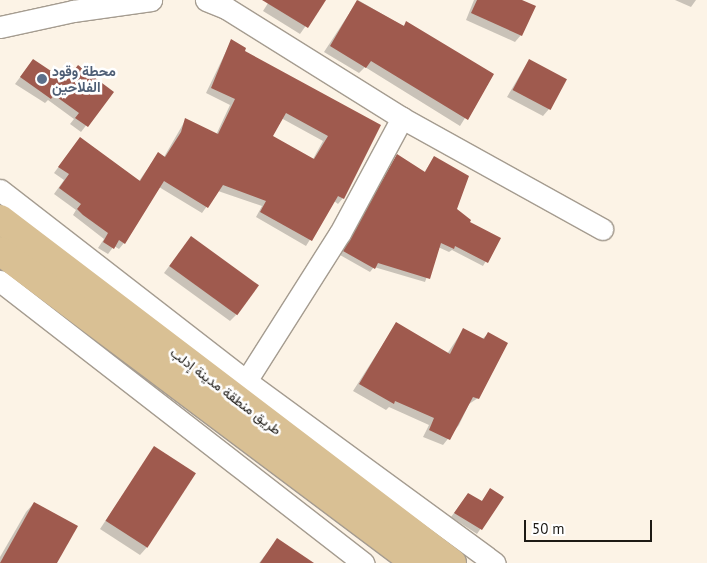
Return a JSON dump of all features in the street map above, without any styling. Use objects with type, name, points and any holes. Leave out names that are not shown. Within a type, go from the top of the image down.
[{"type":"main road","name":"طريق منطقة مدينة إدلب","points":[[0,219],[452,563]]},
{"type":"main road","name":"طريق منطقة مدينة إدلب","points":[[0,251],[416,563]]},
{"type":"street","points":[[0,27],[73,11],[151,0]]},
{"type":"street","points":[[206,0],[226,8],[402,118],[602,229]]},
{"type":"street","points":[[246,381],[340,233],[402,118]]},
{"type":"street","points":[[0,190],[246,381],[495,563]]},
{"type":"street","points":[[0,281],[364,563]]},
{"type":"building","points":[[262,0],[326,0],[308,28]]},
{"type":"building","points":[[357,0],[404,26],[406,21],[494,74],[468,120],[371,61],[366,68],[330,46]]},
{"type":"building","points":[[477,0],[522,0],[536,6],[522,36],[471,13]]},
{"type":"building","points":[[231,39],[246,48],[245,51],[381,125],[344,199],[338,196],[312,241],[260,212],[266,201],[223,185],[208,208],[164,181],[125,244],[119,240],[114,249],[103,242],[108,233],[83,215],[77,209],[81,204],[59,188],[69,174],[58,167],[80,137],[140,181],[158,152],[165,157],[181,132],[185,118],[218,134],[235,99],[211,88]],"holes":[[[286,113],[328,136],[314,159],[273,136]]]},
{"type":"building","points":[[33,59],[66,81],[78,65],[114,92],[88,127],[75,118],[79,113],[54,95],[51,99],[20,77]]},
{"type":"building","points":[[529,59],[567,79],[551,110],[513,90]]},
{"type":"building","points":[[397,154],[425,172],[434,156],[469,176],[457,209],[471,220],[470,222],[501,238],[488,263],[455,246],[454,249],[441,243],[430,279],[378,263],[375,269],[343,251]]},
{"type":"building","points":[[191,236],[259,285],[237,315],[169,266]]},
{"type":"building","points":[[396,322],[450,354],[463,328],[484,339],[488,332],[508,343],[479,399],[473,397],[450,440],[429,430],[434,418],[395,401],[394,404],[359,384]]},
{"type":"building","points":[[154,446],[196,473],[147,548],[106,521]]},
{"type":"building","points":[[490,488],[504,497],[482,530],[454,513],[468,493],[482,501]]},
{"type":"building","points":[[34,502],[78,526],[57,563],[0,563]]},
{"type":"building","points":[[277,538],[314,563],[260,563]]},
{"type":"place","name":"محطة وقود الفلاحين","points":[[42,79]]}]
